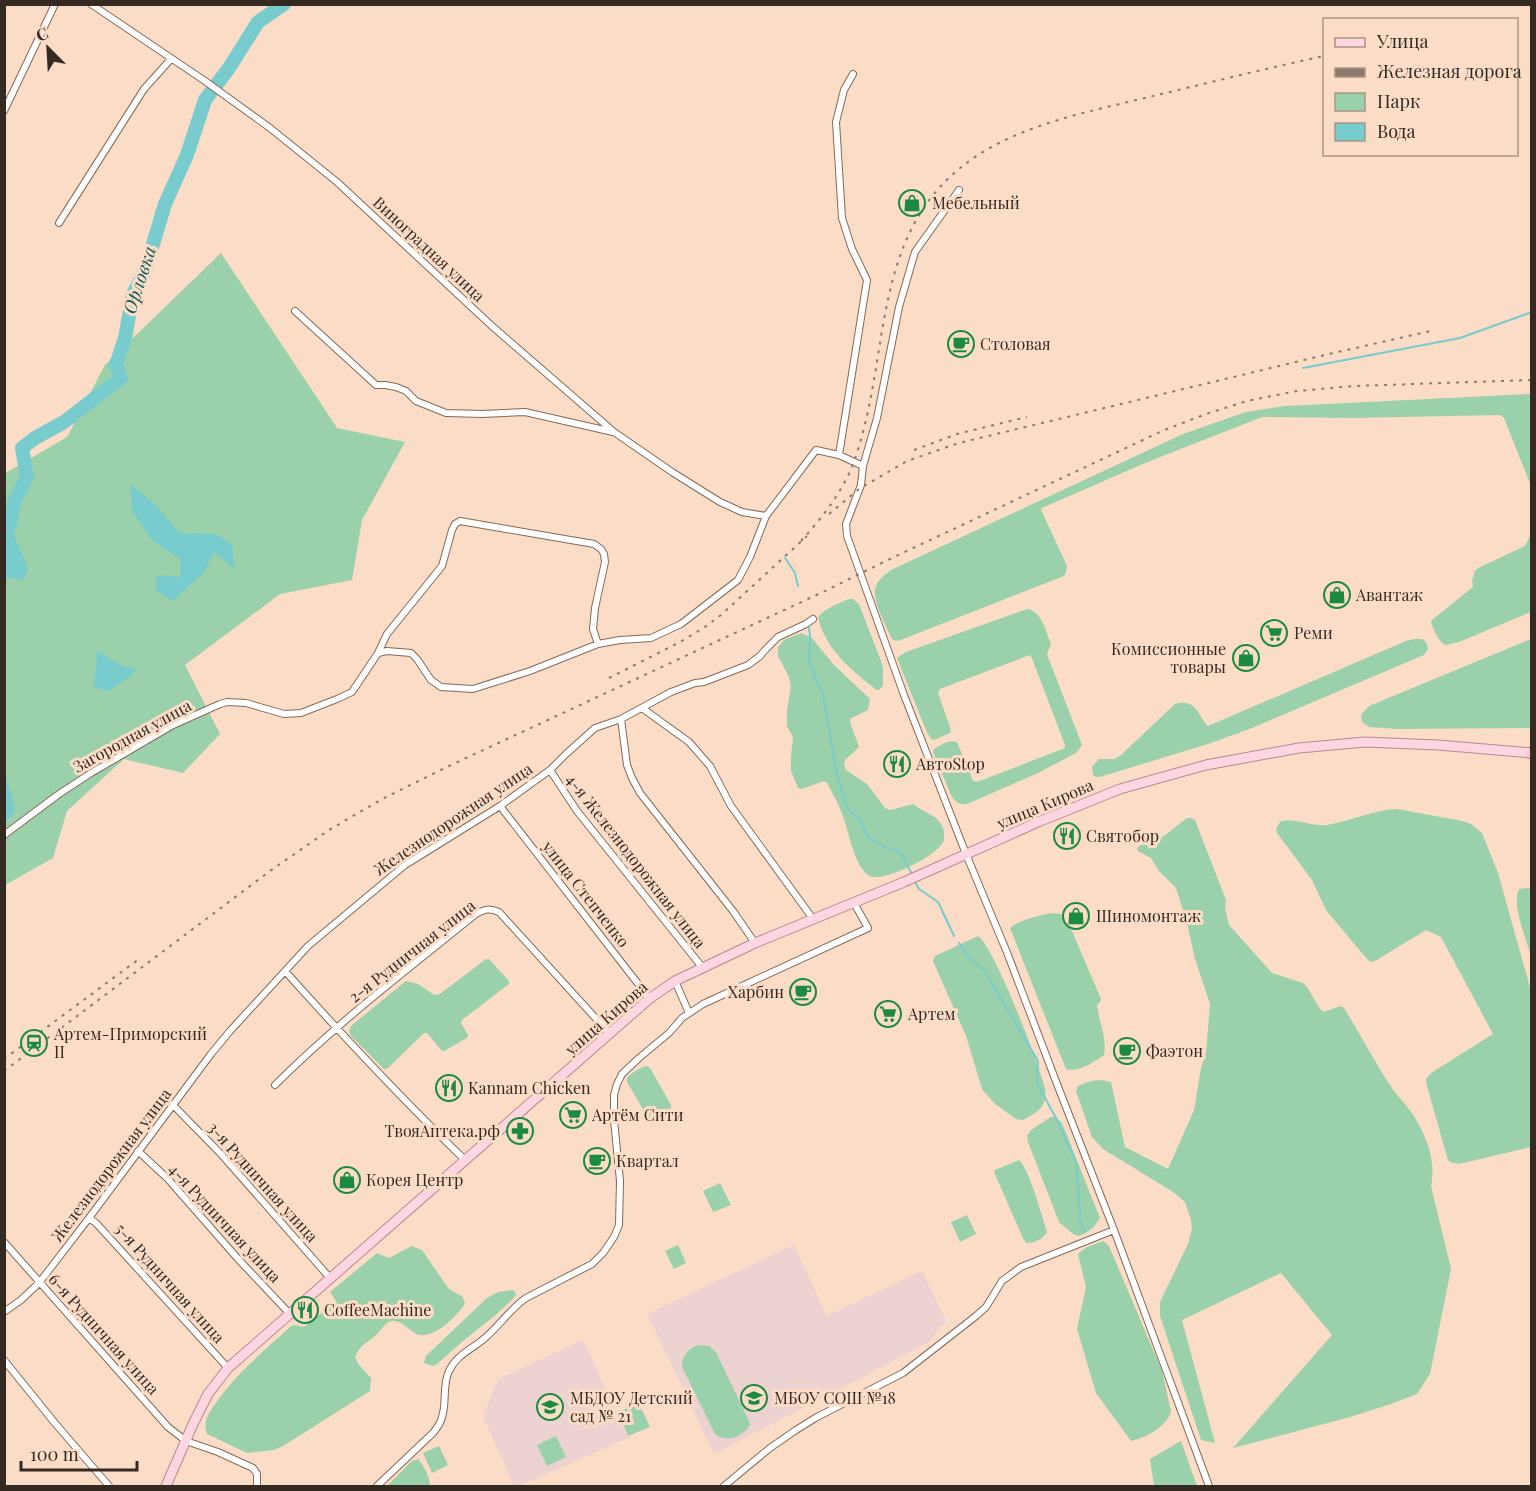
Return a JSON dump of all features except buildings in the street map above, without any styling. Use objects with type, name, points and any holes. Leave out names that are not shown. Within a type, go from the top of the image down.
[{"type":"main road","name":"улица Кирова","points":[[166,1486],[208,1394],[228,1368],[649,999],[675,981],[754,943],[904,882],[1038,822],[1120,789],[1206,765],[1299,748],[1365,742],[1438,745],[1531,753]]},
{"type":"street","points":[[4,111],[55,4]]},
{"type":"street","points":[[59,223],[144,89],[171,59],[91,4]]},
{"type":"street","name":"Виноградная улица","points":[[171,59],[270,128],[337,182],[494,327],[614,432],[720,502],[742,512],[765,516]]},
{"type":"street","points":[[839,455],[867,280],[852,249],[842,218],[836,135],[837,116],[844,90],[853,75]]},
{"type":"street","points":[[959,190],[915,252],[898,307],[878,418],[863,466],[861,485],[846,524],[847,536],[860,567],[888,652],[1114,1230],[1209,1486]]},
{"type":"street","name":"Виноградная улица","points":[[295,311],[376,385],[396,387],[406,391],[416,400],[446,413],[525,412],[614,432]]},
{"type":"street","points":[[378,653],[387,651],[411,653],[431,680],[441,687],[473,689],[530,671],[598,644],[651,638],[681,624],[738,580],[750,557],[765,516],[816,450],[839,455],[863,466]]},
{"type":"street","name":"Загородная улица","points":[[4,835],[67,789],[173,725],[220,704],[246,703],[284,714],[301,713],[352,692],[378,653],[387,634],[442,566],[452,530],[460,521],[594,544],[601,549],[605,562],[593,629],[598,644]]},
{"type":"street","name":"Железнодорожная улица","points":[[4,1312],[39,1283],[230,1031],[309,946],[405,865],[500,806],[550,771],[595,729],[621,720],[671,692],[748,665],[778,637],[813,619]]},
{"type":"street","points":[[642,708],[689,742],[710,766],[731,806],[813,919]]},
{"type":"street","points":[[621,720],[627,765],[640,793],[733,910],[754,943]]},
{"type":"street","name":"4-я Железнодорожная улица","points":[[550,771],[577,811],[702,967]]},
{"type":"street","name":"улица Степченко","points":[[500,806],[649,999]]},
{"type":"street","points":[[377,1486],[440,1424],[444,1412],[444,1394],[448,1373],[457,1357],[486,1337],[511,1310],[526,1298],[592,1264],[614,1237],[619,1224],[620,1181],[614,1095],[622,1074],[669,1034],[682,1018],[703,1004],[868,928],[854,903]]},
{"type":"street","name":"2-я Рудничная улица","points":[[275,1085],[336,1028],[485,909],[499,912],[610,1034]]},
{"type":"street","points":[[285,972],[336,1028],[465,1160]]},
{"type":"street","points":[[675,981],[689,1013]]},
{"type":"street","name":"3-я Рудничная улица","points":[[173,1105],[221,1154],[330,1278]]},
{"type":"street","name":"4-я Рудничная улица","points":[[138,1151],[168,1179],[290,1314]]},
{"type":"street","name":"5-я Рудничная улица","points":[[89,1218],[228,1368]]},
{"type":"street","points":[[724,1486],[770,1448],[816,1417],[912,1367],[986,1307],[996,1288],[1007,1276],[1021,1267],[1114,1230]]},
{"type":"street","name":"6-я Рудничная улица","points":[[4,1242],[168,1427],[186,1441]]},
{"type":"street","points":[[4,1360],[109,1486]]},
{"type":"street","points":[[186,1441],[253,1468],[257,1474],[257,1486]]},
{"type":"shaded area","name":"МБОУ СОШ №18","points":[[794,1245],[827,1316],[922,1271],[946,1321],[928,1343],[714,1454],[647,1314]]},
{"type":"shaded area","name":"МБДОУ Детский сад № 21","points":[[583,1340],[628,1438],[519,1486],[514,1486],[483,1416],[498,1379]]},
{"type":"green space","points":[[221,253],[337,428],[405,442],[362,520],[352,580],[280,594],[185,665],[220,734],[183,773],[124,759],[67,811],[53,858],[5,885],[4,474],[67,437],[105,365]]},
{"type":"green space","points":[[1531,394],[1531,486],[1504,418],[1500,415],[1262,417],[1145,463],[1042,508],[1067,566],[1064,576],[898,641],[891,637],[878,607],[876,586],[881,578],[891,570],[1183,434],[1246,412],[1285,406]]},
{"type":"green space","points":[[1531,534],[1531,612],[1459,642],[1445,645],[1442,643],[1431,623],[1432,620],[1473,587],[1472,581],[1478,568],[1525,546]]},
{"type":"green space","points":[[849,599],[859,604],[881,661],[883,686],[879,690],[858,675],[833,649],[818,617],[828,609]]},
{"type":"green space","points":[[1027,609],[1040,618],[1045,628],[1051,644],[1047,654],[1082,745],[1076,753],[1038,773],[967,804],[960,803],[951,795],[933,752],[942,744],[957,742],[973,781],[977,782],[1065,748],[1031,656],[940,689],[938,693],[951,730],[950,733],[934,740],[926,730],[897,658],[906,652]]},
{"type":"green space","points":[[801,633],[812,638],[833,664],[870,699],[868,710],[850,719],[859,747],[845,760],[846,770],[867,784],[885,808],[890,810],[914,804],[935,817],[942,825],[944,840],[940,846],[909,867],[884,876],[868,875],[859,864],[841,812],[827,783],[824,781],[802,789],[798,788],[791,771],[793,737],[787,726],[791,686],[778,656],[778,647],[784,640]]},
{"type":"green space","points":[[1414,639],[1422,639],[1426,642],[1428,649],[1424,655],[1211,743],[1100,777],[1093,775],[1092,767],[1099,759],[1115,759],[1121,755],[1175,704],[1183,703],[1193,706],[1208,726]]},
{"type":"green space","points":[[1531,639],[1531,728],[1398,729],[1369,727],[1362,722],[1361,715],[1369,706]]},
{"type":"green space","points":[[1397,809],[1471,824],[1482,833],[1498,873],[1531,991],[1531,1147],[1459,1164],[1448,1160],[1426,1079],[1431,1073],[1493,1034],[1441,937],[1426,930],[1371,962],[1326,910],[1312,880],[1276,829],[1280,822],[1285,821],[1327,825],[1379,811]]},
{"type":"green space","points":[[1187,818],[1195,820],[1226,900],[1225,908],[1229,925],[1272,973],[1303,983],[1324,1012],[1340,1006],[1344,1008],[1387,1081],[1414,1117],[1431,1155],[1431,1186],[1451,1269],[1430,1374],[1417,1394],[1350,1417],[1233,1448],[1332,1335],[1281,1273],[1182,1320],[1215,1443],[1201,1440],[1160,1316],[1160,1302],[1188,1244],[1192,1229],[1185,1202],[1173,1192],[1103,1149],[1092,1137],[1076,1091],[1078,1086],[1091,1081],[1111,1082],[1125,1147],[1168,1169],[1194,1110],[1201,1068],[1206,1053],[1210,1004],[1176,888],[1159,871],[1151,858],[1138,851],[1137,848],[1164,836]]},
{"type":"green space","points":[[1519,889],[1531,889],[1531,957],[1520,923],[1517,904]]},
{"type":"green space","points":[[1053,913],[1066,917],[1101,999],[1097,1005],[1104,1036],[1104,1055],[1086,1066],[1071,1070],[1066,1069],[1010,928],[1024,920]]},
{"type":"green space","points":[[978,936],[995,961],[1005,983],[1026,1033],[1045,1089],[1043,1106],[1023,1120],[1016,1119],[994,1103],[982,1089],[966,1036],[933,961],[935,956]]},
{"type":"green space","points":[[489,959],[509,981],[509,984],[462,1020],[467,1038],[444,1051],[427,1033],[424,1033],[388,1068],[384,1069],[349,1032],[351,1026],[406,981],[418,984],[434,995],[440,994]]},
{"type":"green space","points":[[647,1066],[671,1105],[671,1108],[654,1119],[648,1118],[627,1082],[631,1074]]},
{"type":"green space","points":[[1051,1117],[1056,1117],[1062,1123],[1100,1218],[1093,1228],[1078,1236],[1059,1222],[1028,1142],[1027,1136],[1031,1130]]},
{"type":"green space","points":[[1019,1160],[1031,1183],[1047,1232],[1032,1243],[1026,1243],[1022,1236],[994,1172]]},
{"type":"green space","points":[[720,1183],[731,1205],[713,1212],[703,1191]]},
{"type":"green space","points":[[967,1215],[976,1234],[960,1242],[951,1222]]},
{"type":"green space","points":[[1103,1241],[1109,1246],[1162,1371],[1171,1411],[1161,1426],[1131,1441],[1096,1393],[1077,1329],[1086,1287],[1078,1254],[1085,1248]]},
{"type":"green space","points":[[678,1245],[686,1263],[674,1269],[665,1251]]},
{"type":"green space","points":[[412,1246],[422,1250],[448,1288],[462,1296],[465,1303],[451,1320],[437,1331],[422,1335],[416,1334],[398,1322],[387,1323],[355,1357],[371,1378],[370,1391],[283,1446],[274,1450],[247,1453],[207,1434],[207,1417],[226,1390],[290,1327],[294,1325],[304,1327],[336,1301],[330,1292],[377,1253],[389,1258]]},
{"type":"green space","points":[[513,1290],[516,1295],[507,1305],[437,1364],[433,1366],[424,1363],[426,1356],[487,1298],[498,1292]]},
{"type":"green space","points":[[698,1345],[709,1346],[716,1352],[749,1421],[750,1425],[739,1435],[725,1438],[715,1434],[682,1367],[686,1353]]},
{"type":"green space","points":[[639,1403],[650,1427],[628,1436],[618,1412]]},
{"type":"green space","points":[[556,1436],[566,1457],[547,1466],[537,1445]]},
{"type":"green space","points":[[1181,1441],[1197,1486],[1154,1486],[1150,1459]]},
{"type":"green space","points":[[439,1446],[448,1465],[432,1473],[423,1453]]},
{"type":"green space","points":[[418,1459],[426,1472],[430,1486],[387,1486],[412,1461]]},
{"type":"water","points":[[130,484],[156,505],[179,533],[215,534],[232,544],[234,569],[214,552],[205,571],[173,601],[155,590],[157,575],[181,577],[180,559],[152,540],[132,511]]},
{"type":"water","points":[[10,525],[28,569],[24,580],[5,577],[5,527]]},
{"type":"water","points":[[97,651],[125,667],[136,668],[132,675],[108,691],[94,687]]},
{"type":"water","points":[[5,772],[15,810],[4,823]]},
{"type":"waterway","name":"Орловка","points":[[4,536],[10,525],[14,502],[27,477],[22,448],[64,422],[121,378],[116,365],[125,338],[133,294],[145,271],[165,204],[187,155],[205,100],[229,68],[258,22],[284,4]]},
{"type":"waterway","points":[[1303,368],[1460,338],[1532,312]]},
{"type":"waterway","points":[[785,558],[795,573],[798,586]]},
{"type":"waterway","points":[[809,628],[809,663],[823,694],[837,775],[847,808],[860,820],[868,837],[882,846],[900,852],[913,876]]},
{"type":"waterway","points":[[915,882],[919,889],[938,902],[954,936]]},
{"type":"waterway","points":[[959,943],[970,959],[984,970],[1038,1061],[1037,1083],[1076,1162],[1079,1219],[1085,1231]]},
{"type":"railway","points":[[801,541],[830,506],[852,467],[867,415],[886,308],[899,259],[920,213],[952,175],[977,156],[1004,141],[1064,118],[1323,56]]},
{"type":"railway","points":[[829,514],[859,489],[907,461],[959,443],[1435,330]]},
{"type":"railway","points":[[4,1071],[270,871],[329,830],[382,799],[1162,431],[1247,401],[1297,391],[1354,386],[1532,380]]},
{"type":"railway","points":[[914,450],[957,434],[1027,417]]},
{"type":"railway","points":[[609,678],[705,627],[807,536]]},
{"type":"railway","points":[[4,1059],[139,959]]},
{"type":"place","name":"Мебельный","points":[[912,203]]},
{"type":"place","name":"Столовая","points":[[961,344]]},
{"type":"place","name":"Авантаж","points":[[1337,595]]},
{"type":"place","name":"Реми","points":[[1274,633]]},
{"type":"place","name":"Комиссионные товары","points":[[1246,658]]},
{"type":"place","name":"АвтоStop","points":[[897,764]]},
{"type":"place","name":"Святобор","points":[[1067,836]]},
{"type":"place","name":"Шиномонтаж","points":[[1076,916]]},
{"type":"place","name":"Харбин","points":[[803,992]]},
{"type":"place","name":"Артем","points":[[888,1014]]},
{"type":"place","name":"Артем-Приморский II","points":[[34,1043]]},
{"type":"place","name":"Фаэтон","points":[[1127,1051]]},
{"type":"place","name":"Kannam Chicken","points":[[449,1088]]},
{"type":"place","name":"Артём Сити","points":[[573,1115]]},
{"type":"place","name":"ТвояАптека.рф","points":[[520,1131]]},
{"type":"place","name":"Квартал","points":[[597,1161]]},
{"type":"place","name":"Корея Центр","points":[[347,1180]]},
{"type":"place","name":"CoffeeMachine","points":[[305,1310]]},
{"type":"place","name":"МБОУ СОШ №18","points":[[754,1398]]},
{"type":"place","name":"МБДОУ Детский сад № 21","points":[[550,1407]]}]
